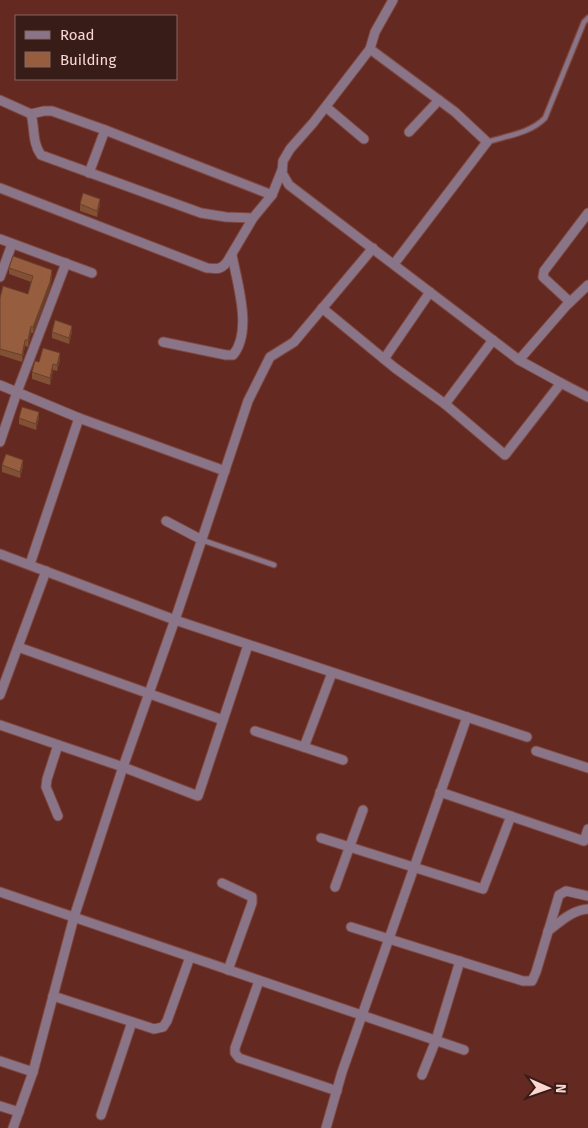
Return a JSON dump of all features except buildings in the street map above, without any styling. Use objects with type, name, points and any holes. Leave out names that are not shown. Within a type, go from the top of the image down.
[{"type":"street","points":[[0,188],[207,268],[223,268],[254,218],[272,195],[282,170],[283,161],[290,149],[370,49],[375,32],[393,0]]},
{"type":"street","points":[[370,49],[455,112],[487,142],[394,264]]},
{"type":"street","points":[[0,100],[31,114],[52,111],[272,195]]},
{"type":"street","points":[[409,132],[439,100]]},
{"type":"street","points":[[326,106],[364,139]]},
{"type":"street","points":[[31,114],[34,123],[34,140],[37,150],[41,155],[201,213],[226,217],[254,218]]},
{"type":"street","points":[[89,173],[105,130]]},
{"type":"street","points":[[282,170],[289,185],[519,360],[588,397]]},
{"type":"street","points":[[570,302],[548,282],[544,277],[544,271],[588,213]]},
{"type":"street","points":[[0,239],[92,273]]},
{"type":"street","points":[[0,277],[12,244]]},
{"type":"street","points":[[13,1128],[33,1072],[74,917],[248,401],[270,357],[294,342],[373,248]]},
{"type":"street","points":[[163,342],[234,355],[244,324],[232,254]]},
{"type":"street","points":[[0,442],[66,263]]},
{"type":"street","points":[[519,360],[570,302],[588,285]]},
{"type":"street","points":[[384,359],[430,292]]},
{"type":"street","points":[[322,308],[384,359],[445,404],[505,455],[561,383]]},
{"type":"street","points":[[445,404],[493,340]]},
{"type":"street","points":[[0,386],[79,418],[225,471]]},
{"type":"street","points":[[30,564],[79,418]]},
{"type":"street","points":[[166,521],[202,540]]},
{"type":"street","points":[[0,554],[175,620],[527,737]]},
{"type":"street","points":[[0,695],[46,570]]},
{"type":"street","points":[[0,725],[123,767],[198,796],[248,645]]},
{"type":"street","points":[[18,647],[223,720]]},
{"type":"street","points":[[304,747],[332,673]]},
{"type":"street","points":[[326,1128],[342,1072],[467,717]]},
{"type":"street","points":[[255,731],[343,760]]},
{"type":"street","points":[[58,745],[46,787],[58,816]]},
{"type":"street","points":[[536,751],[588,768]]},
{"type":"street","points":[[440,792],[584,841],[588,829]]},
{"type":"street","points":[[335,887],[363,810]]},
{"type":"street","points":[[321,838],[483,889],[511,816]]},
{"type":"street","points":[[222,883],[252,897],[252,903],[228,970]]},
{"type":"street","points":[[351,926],[523,981],[532,981],[559,895],[566,891],[588,896]]},
{"type":"street","points":[[0,892],[464,1050]]},
{"type":"street","points":[[548,932],[568,916],[588,909]]},
{"type":"street","points":[[53,996],[132,1022],[154,1028],[162,1027],[168,1021],[190,957]]},
{"type":"street","points":[[422,1075],[436,1040],[460,961]]},
{"type":"street","points":[[259,981],[235,1048],[235,1054],[239,1058],[337,1091]]},
{"type":"street","points":[[101,1115],[132,1022]]},
{"type":"street","points":[[0,1061],[33,1072]]},
{"type":"street","points":[[0,1106],[19,1112]]},
{"type":"lane","points":[[487,142],[539,125],[545,118],[584,22],[588,18]]},
{"type":"lane","points":[[202,540],[274,565]]}]
